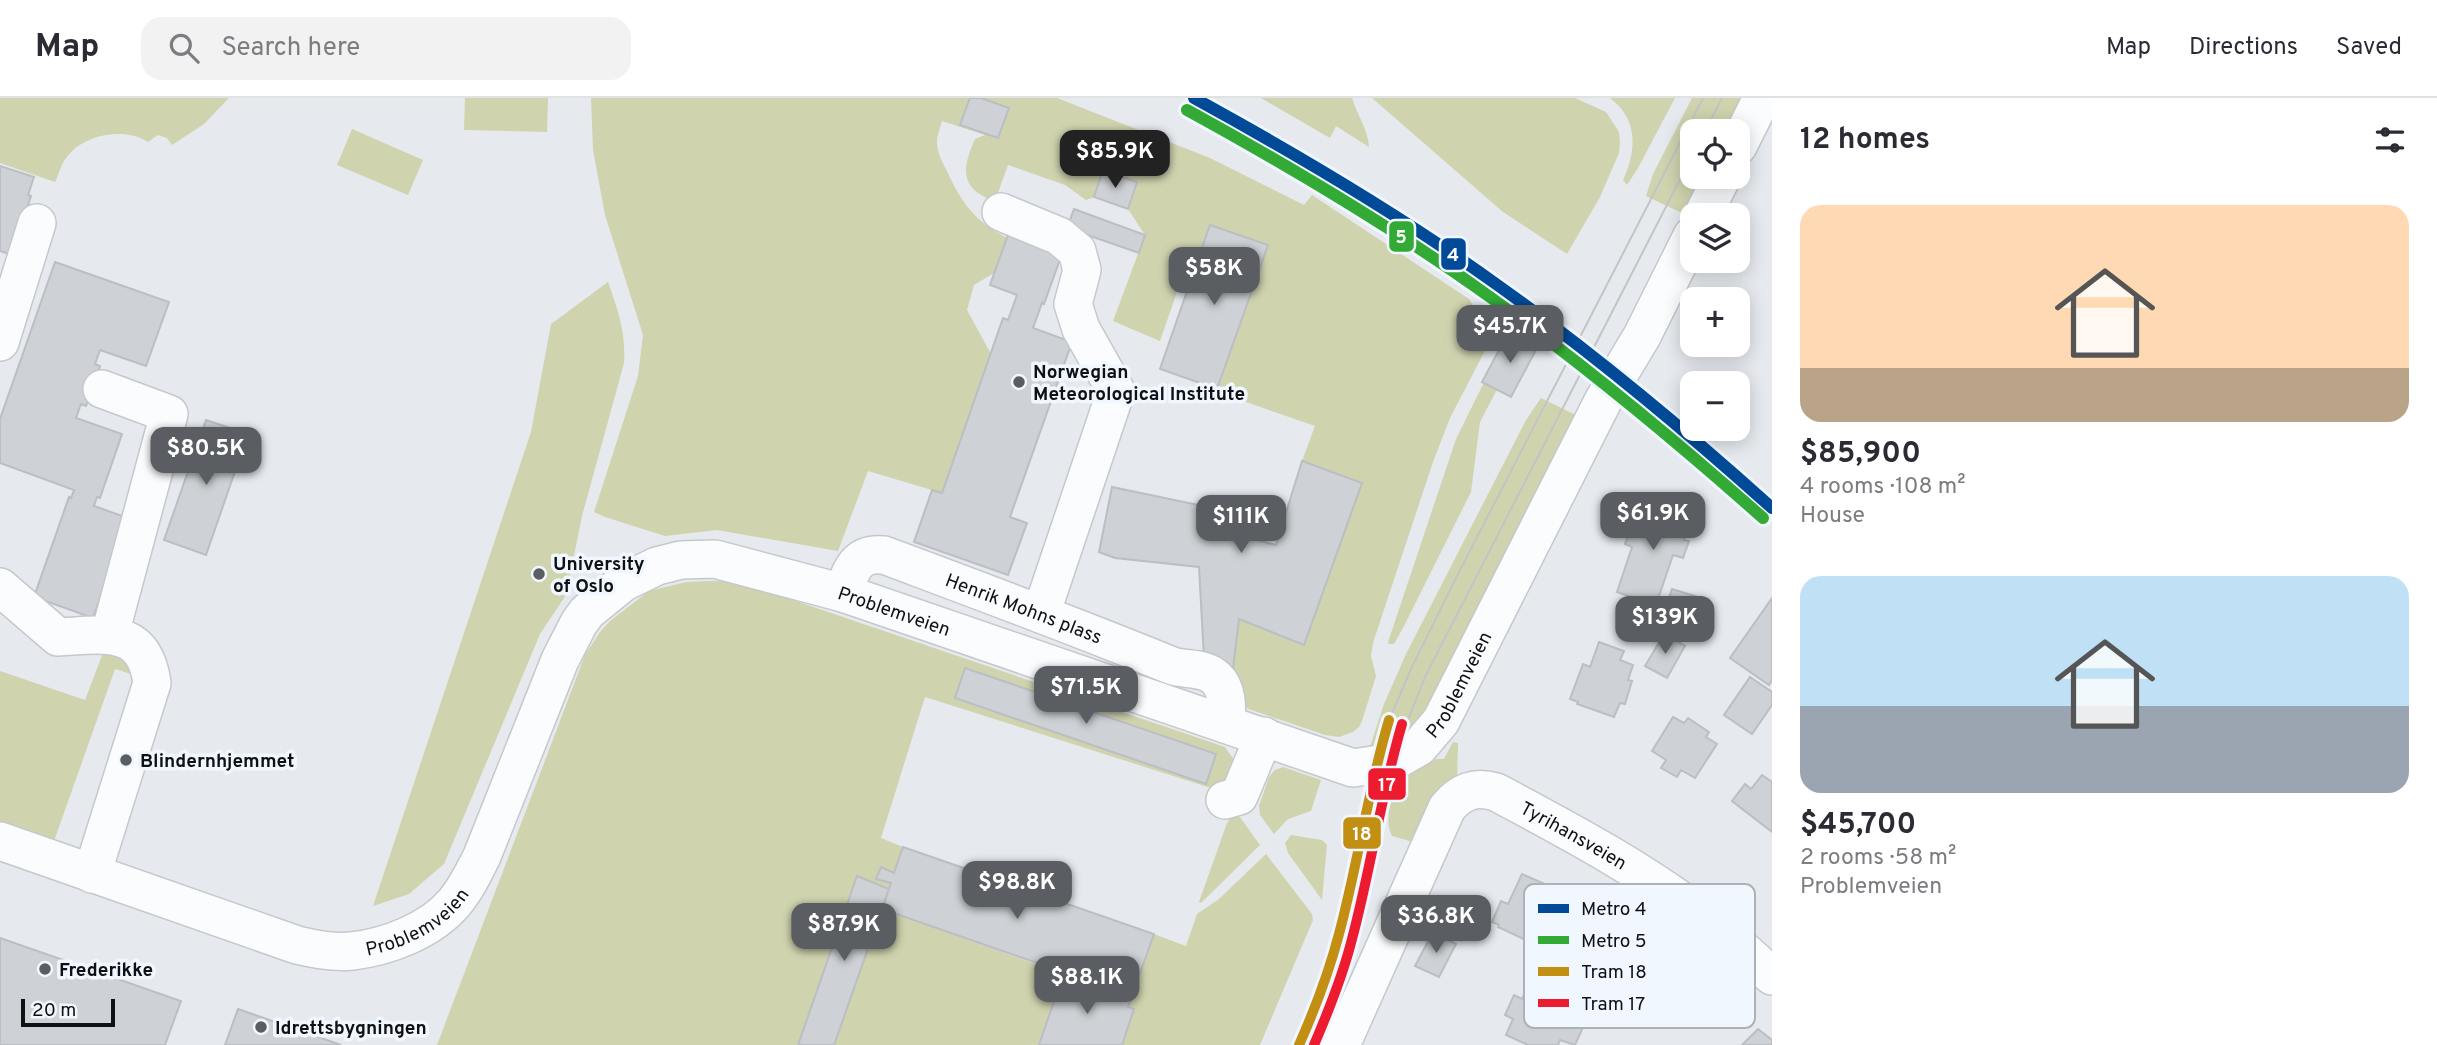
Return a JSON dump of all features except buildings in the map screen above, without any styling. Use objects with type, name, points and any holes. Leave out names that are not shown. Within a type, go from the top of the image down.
[{"type":"street","points":[[1750,122],[1762,98]]},
{"type":"street","points":[[1001,212],[1059,236],[1077,251],[1082,270],[1073,304],[1081,328],[1116,391],[1041,614]]},
{"type":"street","points":[[0,342],[37,223]]},
{"type":"street","name":"Problemveien","points":[[0,841],[297,945],[352,951],[411,934],[426,926],[453,904],[469,883],[560,660],[587,612],[624,582],[667,562],[681,560],[715,559],[843,593],[1353,768],[1393,762],[1419,747],[1441,721],[1603,401],[1642,336],[1680,260]]},
{"type":"street","points":[[102,389],[169,414],[110,634]]},
{"type":"street","name":"Henrik Mohns plass","points":[[843,593],[851,570],[860,559],[872,554],[884,555],[1175,667],[1195,669],[1215,677],[1224,689],[1226,723]]},
{"type":"street","points":[[0,587],[58,637],[110,634],[127,638],[142,651],[149,664],[152,683],[92,874]]},
{"type":"street","points":[[1225,800],[1239,796],[1264,736]]},
{"type":"street","name":"Tyrihansveien","points":[[1341,1045],[1447,808],[1456,798],[1470,790],[1483,788],[1496,792],[1566,830],[1654,884]]},
{"type":"street","name":"Tyrihansveien","points":[[1755,961],[1772,976]]},
{"type":"green space","points":[[0,98],[229,98],[204,124],[172,145],[167,138],[158,135],[148,142],[139,137],[117,134],[94,138],[74,149],[65,160],[55,182],[0,163]]},
{"type":"green space","points":[[465,98],[548,98],[547,132],[464,130]]},
{"type":"green space","points":[[591,98],[1057,98],[1210,158],[1304,205],[1312,195],[1469,299],[1484,325],[1489,343],[1450,418],[1433,462],[1373,643],[1371,656],[1376,676],[1359,727],[1339,737],[1325,735],[1246,708],[1241,684],[1232,672],[1239,619],[1304,645],[1362,483],[1302,461],[1315,426],[1217,392],[1267,245],[1188,289],[1179,286],[1160,341],[1113,321],[1145,235],[1128,209],[1137,182],[1103,170],[1094,197],[1086,200],[1065,185],[1008,165],[995,201],[975,190],[969,184],[967,176],[966,168],[975,139],[985,135],[942,121],[938,149],[957,191],[977,217],[1007,238],[994,273],[974,285],[967,310],[991,354],[942,493],[868,471],[838,551],[717,530],[665,536],[594,512],[638,376],[643,335],[605,215],[593,150]]},
{"type":"green space","points":[[1261,98],[1352,98],[1367,134],[1369,147],[1336,126],[1330,138]]},
{"type":"green space","points":[[1372,98],[1575,98],[1606,112],[1619,132],[1619,153],[1600,197],[1567,254],[1503,212]]},
{"type":"green space","points":[[1610,98],[1675,98],[1627,185],[1623,180],[1631,157],[1630,125],[1626,115]]},
{"type":"green space","points":[[1692,98],[1741,98],[1731,119],[1681,119]]},
{"type":"green space","points":[[1680,121],[1680,189],[1696,189],[1689,203],[1680,203],[1680,212],[1646,196],[1653,174]]},
{"type":"green space","points":[[352,129],[423,160],[408,195],[337,165]]},
{"type":"green space","points":[[608,282],[622,332],[624,363],[582,516],[566,595],[540,634],[444,864],[409,894],[373,906],[531,432],[551,324]]},
{"type":"green space","points":[[1503,344],[1514,357],[1480,422],[1471,492],[1404,626],[1394,644],[1389,644],[1456,439]]},
{"type":"green space","points":[[1541,398],[1580,417],[1429,708],[1403,735],[1369,750],[1384,704],[1406,654],[1526,420]]},
{"type":"green space","points":[[734,580],[1225,747],[1234,760],[1232,778],[1214,789],[925,697],[881,838],[903,847],[889,889],[857,877],[798,1045],[437,1045],[585,655],[610,621],[649,591],[686,582]]},
{"type":"green space","points":[[106,645],[121,648],[141,677],[115,669],[53,844],[0,825],[0,671],[85,700]]},
{"type":"green space","points":[[1453,742],[1458,743],[1457,779],[1417,843],[1392,836],[1389,817],[1398,782],[1436,759],[1444,759]]},
{"type":"green space","points":[[1283,767],[1321,780],[1311,811],[1288,819],[1274,834],[1260,815],[1259,806],[1269,777],[1275,770]]},
{"type":"green space","points":[[1232,816],[1240,817],[1260,845],[1201,903],[1199,902],[1227,823]]},
{"type":"green space","points":[[1291,835],[1322,840],[1327,845],[1322,900],[1288,853],[1285,843]]},
{"type":"green space","points":[[1266,854],[1312,914],[1313,920],[1260,1045],[1122,1045],[1134,1009],[1128,1007],[1154,934],[1186,946],[1197,914],[1219,899]]},
{"type":"green space","points":[[882,909],[1069,976],[1065,985],[1060,984],[1039,1045],[834,1045]]},
{"type":"tram line","points":[[1389,720],[1456,578],[1703,98]]},
{"type":"tram line","points":[[1711,119],[1722,98]]},
{"type":"tram line","points":[[1405,727],[1426,675],[1680,179]]},
{"type":"tram line","name":"18","points":[[1299,1045],[1339,934],[1389,720]]},
{"type":"tram line","name":"17","points":[[1314,1045],[1348,952],[1402,724]]},
{"type":"metro line","name":"4","points":[[1194,98],[1348,186],[1496,284],[1637,392],[1772,508]]},
{"type":"metro line","name":"5","points":[[1187,110],[1342,199],[1490,297],[1630,404],[1763,518]]},
{"type":"place","name":"Norwegian Meteorological Institute","points":[[1019,382]]},
{"type":"place","name":"University of Oslo","points":[[539,574]]},
{"type":"place","name":"Blindernhjemmet","points":[[126,760]]},
{"type":"place","name":"Frederikke","points":[[45,969]]},
{"type":"place","name":"Idrettsbygningen","points":[[261,1027]]}]
